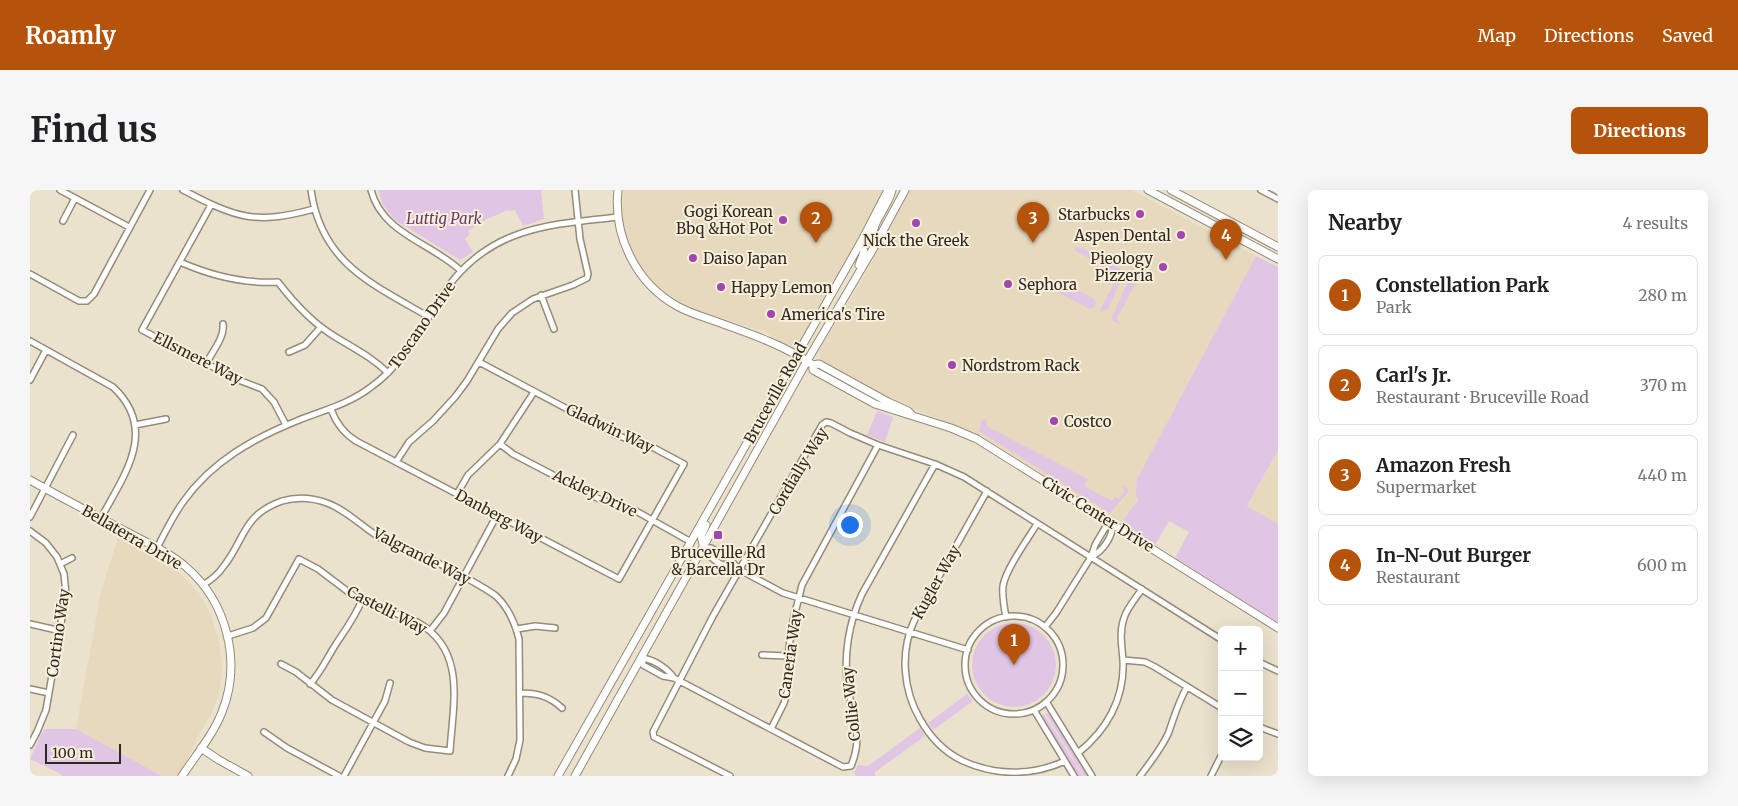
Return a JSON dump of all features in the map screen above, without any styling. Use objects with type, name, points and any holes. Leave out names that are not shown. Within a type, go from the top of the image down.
[{"type":"main road","name":"Civic Center Drive","points":[[618,190],[618,217],[623,239],[639,272],[658,293],[685,310],[761,337],[810,363],[819,364],[908,411],[910,414],[952,428],[977,439],[1278,628]]},
{"type":"main road","name":"Bruceville Road","points":[[558,776],[861,242],[888,190]]},
{"type":"main road","name":"Bruceville Road","points":[[877,242],[873,240],[872,233],[892,190]]},
{"type":"main road","name":"Bruceville Road","points":[[575,776],[810,363],[905,190]]},
{"type":"main road","points":[[1148,190],[1278,259]]},
{"type":"main road","points":[[1173,191],[1278,247]]},
{"type":"main road","name":"Bruceville Road","points":[[842,302],[847,286],[863,258],[864,247],[861,242]]},
{"type":"main road","name":"Bellaterra Drive","points":[[30,480],[179,561],[203,585],[218,609],[228,636],[231,664],[229,689],[216,726],[182,776]]},
{"type":"main road","name":"Bruceville Road","points":[[704,548],[701,536],[714,511],[719,493]]},
{"type":"main road","name":"Bruceville Road","points":[[642,658],[638,654],[637,648],[651,622],[656,605]]},
{"type":"main road","points":[[201,748],[248,776]]},
{"type":"street","points":[[60,190],[129,227]]},
{"type":"street","points":[[30,274],[79,301],[87,301],[94,294],[150,190]]},
{"type":"street","points":[[182,190],[228,212],[255,218],[282,217],[314,209]]},
{"type":"street","points":[[311,190],[314,209],[323,231],[330,244],[351,269],[370,283],[429,317]]},
{"type":"street","points":[[371,190],[379,210],[392,226],[444,257],[461,272]]},
{"type":"street","points":[[396,462],[409,442],[433,421],[455,397],[504,322],[522,306],[541,295],[584,281],[587,278],[588,270],[582,246],[575,190]]},
{"type":"street","points":[[1261,190],[1278,199]]},
{"type":"street","points":[[63,221],[75,198]]},
{"type":"street","name":"Ellsmere Way","points":[[211,205],[142,330],[266,393],[278,406],[286,425]]},
{"type":"street","name":"Toscano Drive","points":[[157,548],[182,503],[205,476],[227,457],[242,447],[286,425],[331,409],[361,394],[388,373],[406,354],[442,294],[480,254],[514,235],[539,227],[618,217]]},
{"type":"street","points":[[180,262],[206,273],[227,279],[278,282],[296,304],[321,327],[373,359],[388,373]]},
{"type":"street","points":[[541,295],[554,329]]},
{"type":"street","points":[[206,364],[224,329],[223,324]]},
{"type":"street","points":[[290,352],[305,345],[321,327]]},
{"type":"street","points":[[30,341],[113,387],[128,405],[135,424],[136,444],[134,454],[101,518]]},
{"type":"street","points":[[30,380],[46,350]]},
{"type":"street","name":"Gladwin Way","points":[[479,362],[616,434],[654,448],[684,464],[652,520]]},
{"type":"street","points":[[457,494],[468,475],[500,444],[534,392]]},
{"type":"street","name":"Danberg Way","points":[[331,409],[339,426],[351,438],[619,579],[652,520]]},
{"type":"street","points":[[135,424],[166,419]]},
{"type":"street","name":"Cordially Way","points":[[730,776],[654,737],[652,734],[676,680],[824,423],[832,423],[878,446],[935,464],[964,477],[1218,637]]},
{"type":"street","points":[[30,517],[72,435]]},
{"type":"street","name":"Ackley Drive","points":[[500,444],[513,454],[599,498],[626,507],[691,542]]},
{"type":"street","name":"Caneria Way","points":[[771,729],[787,693],[789,680],[788,656],[792,625],[806,576],[878,446]]},
{"type":"street","name":"Collie Way","points":[[642,658],[649,659],[664,668],[676,680],[843,767],[851,766],[858,744],[858,735],[848,687],[846,667],[847,648],[854,616],[862,594],[935,464]]},
{"type":"street","name":"Kugler Way","points":[[987,491],[914,620],[906,650],[905,668],[909,697],[927,732],[958,759],[979,768],[1001,774],[1035,772],[1065,761]]},
{"type":"street","name":"Valgrande Way","points":[[203,585],[224,567],[242,533],[255,517],[273,505],[297,498],[315,499],[331,504],[389,542],[435,562],[486,589],[500,600],[512,617],[517,630],[520,649],[519,750],[508,776]]},
{"type":"street","points":[[430,631],[444,614],[497,515]]},
{"type":"street","points":[[1006,617],[1003,586],[1006,576],[1037,524]]},
{"type":"street","points":[[1045,627],[1056,614],[1091,558],[1101,550],[1112,532],[1113,524]]},
{"type":"street","name":"Cortino Way","points":[[30,530],[46,543],[60,564],[65,580],[66,594],[61,631],[43,719],[30,745]]},
{"type":"street","points":[[704,548],[711,548],[730,559],[740,570],[771,588],[798,599],[968,650]]},
{"type":"street","points":[[60,564],[72,558]]},
{"type":"street","name":"Castelli Way","points":[[228,636],[253,628],[266,618],[299,559],[318,569],[350,594],[417,622],[430,631],[444,646],[454,671],[450,751],[418,746],[373,723],[332,700],[296,672],[281,664]]},
{"type":"street","points":[[1078,753],[1098,734],[1114,711],[1121,690],[1123,660],[1121,634],[1123,620],[1142,589]]},
{"type":"street","points":[[310,684],[322,669],[337,642],[351,623],[362,600]]},
{"type":"street","points":[[1006,617],[1029,618],[1045,627],[1058,643],[1063,661],[1061,678],[1047,703],[1034,710],[1021,713],[1008,714],[986,704],[974,692],[967,675],[965,662],[973,638],[990,622],[1006,617]]},
{"type":"street","points":[[30,624],[61,631]]},
{"type":"street","points":[[517,630],[535,626],[555,628]]},
{"type":"street","points":[[762,655],[788,656]]},
{"type":"street","points":[[1123,660],[1145,662],[1218,706]]},
{"type":"street","points":[[1263,664],[1278,671]]},
{"type":"street","points":[[344,776],[385,701],[390,683]]},
{"type":"street","points":[[1140,776],[1167,735],[1187,687]]},
{"type":"street","points":[[30,689],[49,693]]},
{"type":"street","points":[[520,693],[542,695],[556,702],[562,708]]},
{"type":"street","points":[[1047,703],[1092,776]]},
{"type":"street","points":[[1034,710],[1074,776]]},
{"type":"street","points":[[1263,728],[1278,734]]},
{"type":"street","points":[[264,732],[287,748],[339,776]]},
{"type":"street","points":[[1211,776],[1218,761]]},
{"type":"shaded area","points":[[623,190],[884,190],[830,290],[797,346],[789,347],[763,331],[686,307],[658,287],[641,267],[632,251],[622,217]]},
{"type":"shaded area","points":[[909,190],[1132,190],[1256,256],[1137,479],[1138,500],[1124,520],[1125,526],[980,435],[898,403],[820,359],[819,350],[862,280]]},
{"type":"shaded area","points":[[1278,450],[1278,524],[1247,507]]},
{"type":"shaded area","points":[[119,535],[161,559],[179,572],[199,593],[211,615],[219,642],[222,668],[220,691],[212,712],[196,740],[180,776],[162,776],[76,729],[101,591]]},
{"type":"green space","name":"Luttig Park","points":[[378,190],[541,190],[544,219],[523,226],[515,210],[508,210],[487,219],[468,231],[470,234],[465,239],[473,252],[460,260],[395,220],[383,205]]},
{"type":"green space","points":[[1075,247],[1082,248],[1124,271],[1108,309],[1102,312],[1100,310],[1117,278],[1117,273],[1074,250]]},
{"type":"green space","points":[[1256,256],[1278,267],[1278,450],[1247,506],[1278,524],[1278,623],[1175,558],[1189,532],[1169,521],[1155,545],[1125,526],[1123,520],[1138,500],[1136,495],[1137,479]]},
{"type":"green space","points":[[1133,276],[1143,280],[1141,283],[1137,281],[1116,320],[1120,322],[1119,324],[1113,321],[1112,317],[1130,277]]},
{"type":"green space","points":[[1061,282],[1095,299],[1094,308],[1090,309],[1057,292],[1056,287]]},
{"type":"green space","points":[[877,411],[893,417],[885,442],[867,435]]},
{"type":"green space","points":[[987,419],[986,426],[1088,479],[1084,486],[1112,501],[1115,497],[1119,499],[1125,491],[1123,488],[1125,486],[1128,489],[1127,493],[1110,513],[979,431],[982,420]]},
{"type":"green space","points":[[1006,623],[1022,623],[1038,630],[1049,641],[1056,657],[1053,681],[1044,695],[1038,700],[1022,707],[1006,707],[990,700],[979,689],[972,673],[972,657],[979,641],[990,630]]},
{"type":"green space","points":[[967,694],[973,701],[933,730],[928,723]]},
{"type":"green space","points":[[1045,713],[1050,714],[1089,776],[1084,776]]},
{"type":"green space","points":[[1044,714],[1083,776],[1078,776],[1043,720]]},
{"type":"green space","points":[[920,728],[925,736],[875,772],[875,776],[856,776],[854,773],[858,765],[868,766]]},
{"type":"green space","points":[[44,729],[76,729],[162,776],[62,776],[30,759]]},
{"type":"place","name":"Starbucks","points":[[1140,214]]},
{"type":"place","name":"Gogi Korean Bbq &Hot Pot","points":[[783,220]]},
{"type":"place","name":"Nick the Greek","points":[[916,223]]},
{"type":"place","name":"Aspen Dental","points":[[1181,235]]},
{"type":"place","name":"Carl's Jr.","points":[[816,243]]},
{"type":"place","name":"Amazon Fresh","points":[[1033,243]]},
{"type":"place","name":"Daiso Japan","points":[[693,258]]},
{"type":"place","name":"In-N-Out Burger","points":[[1226,260]]},
{"type":"place","name":"Pieology Pizzeria","points":[[1163,267]]},
{"type":"place","name":"Sephora","points":[[1008,284]]},
{"type":"place","name":"Happy Lemon","points":[[721,287]]},
{"type":"place","name":"America's Tire","points":[[771,314]]},
{"type":"place","name":"Nordstrom Rack","points":[[952,365]]},
{"type":"place","name":"Costco","points":[[1054,421]]},
{"type":"place","name":"Bruceville Rd & Barcella Dr","points":[[718,535]]},
{"type":"place","name":"Constellation Park","points":[[1014,665]]}]
